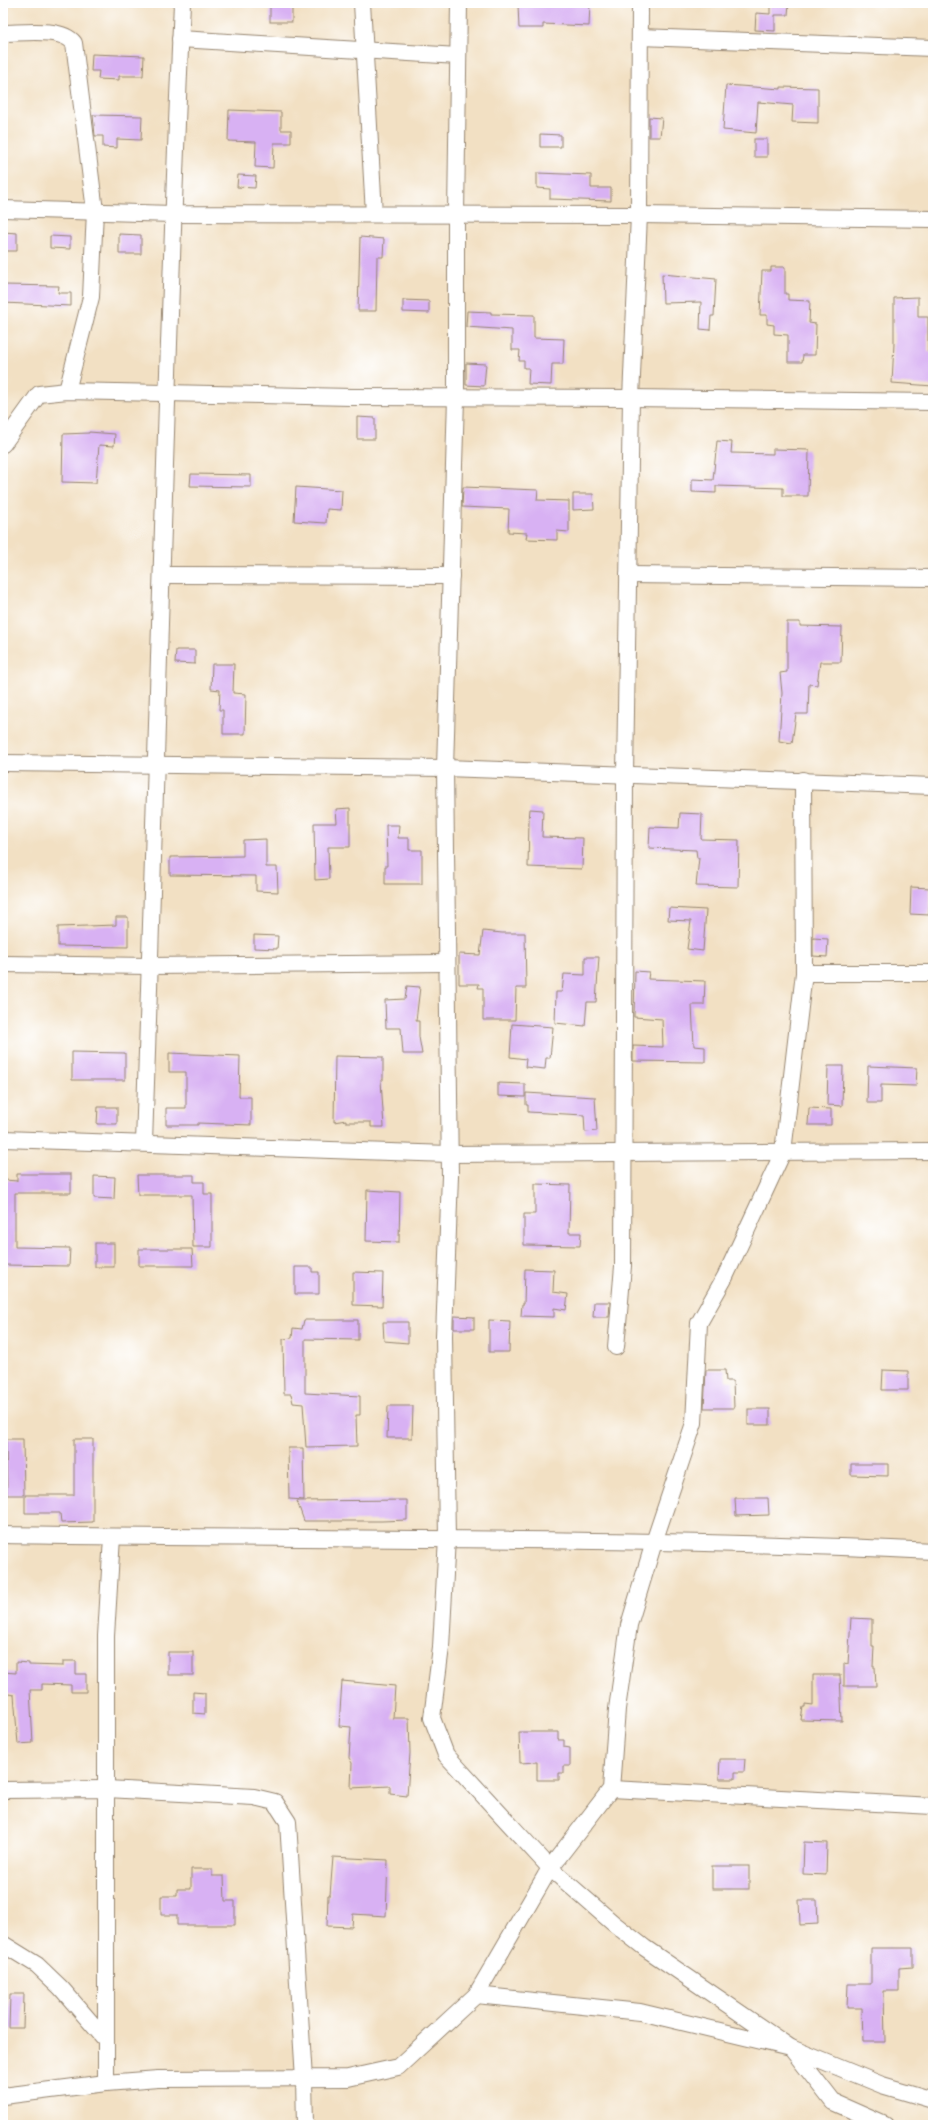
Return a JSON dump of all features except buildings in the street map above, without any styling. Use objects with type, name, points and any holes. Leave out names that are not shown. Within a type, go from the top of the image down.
[{"type":"street","points":[[144,1143],[158,763],[167,392],[182,3]]},
{"type":"street","points":[[362,3],[374,214]]},
{"type":"street","points":[[459,3],[456,214],[456,398],[445,768],[446,963],[450,1176],[444,1336],[447,1538],[441,1647],[432,1718],[446,1755],[550,1868],[613,1923],[645,1948],[791,2048],[833,2102],[885,2125]]},
{"type":"street","points":[[616,1346],[623,1266],[625,774],[631,398],[639,215],[640,3]]},
{"type":"street","points":[[3,33],[58,33],[69,37],[74,43],[95,211],[91,297],[67,391]]},
{"type":"street","points":[[640,37],[933,48]]},
{"type":"street","points":[[180,39],[458,56]]},
{"type":"street","points":[[3,209],[173,214],[639,215],[933,219]]},
{"type":"street","points":[[3,444],[39,394],[67,391],[456,398],[631,398],[933,402]]},
{"type":"street","points":[[162,575],[451,576]]},
{"type":"street","points":[[628,575],[933,578]]},
{"type":"street","points":[[3,763],[158,763],[445,768],[803,780],[933,786]]},
{"type":"street","points":[[3,2096],[106,2083],[158,2080],[348,2078],[398,2067],[476,1995],[550,1868],[611,1789],[617,1709],[629,1625],[654,1542],[694,1423],[699,1323],[725,1276],[783,1152],[804,973],[803,780]]},
{"type":"street","points":[[3,964],[150,966],[446,963]]},
{"type":"street","points":[[804,973],[933,973]]},
{"type":"street","points":[[3,1139],[449,1154],[933,1151]]},
{"type":"street","points":[[3,1535],[112,1537],[447,1538],[654,1542],[933,1551]]},
{"type":"street","points":[[106,2083],[106,1636],[112,1537]]},
{"type":"street","points":[[3,1790],[107,1789],[254,1797],[275,1802],[288,1822],[304,2079],[305,2125]]},
{"type":"street","points":[[611,1789],[933,1806]]},
{"type":"street","points":[[3,1944],[37,1965],[60,1988],[106,2040]]},
{"type":"street","points":[[476,1995],[640,2012],[791,2048],[882,2086],[933,2100]]}]
